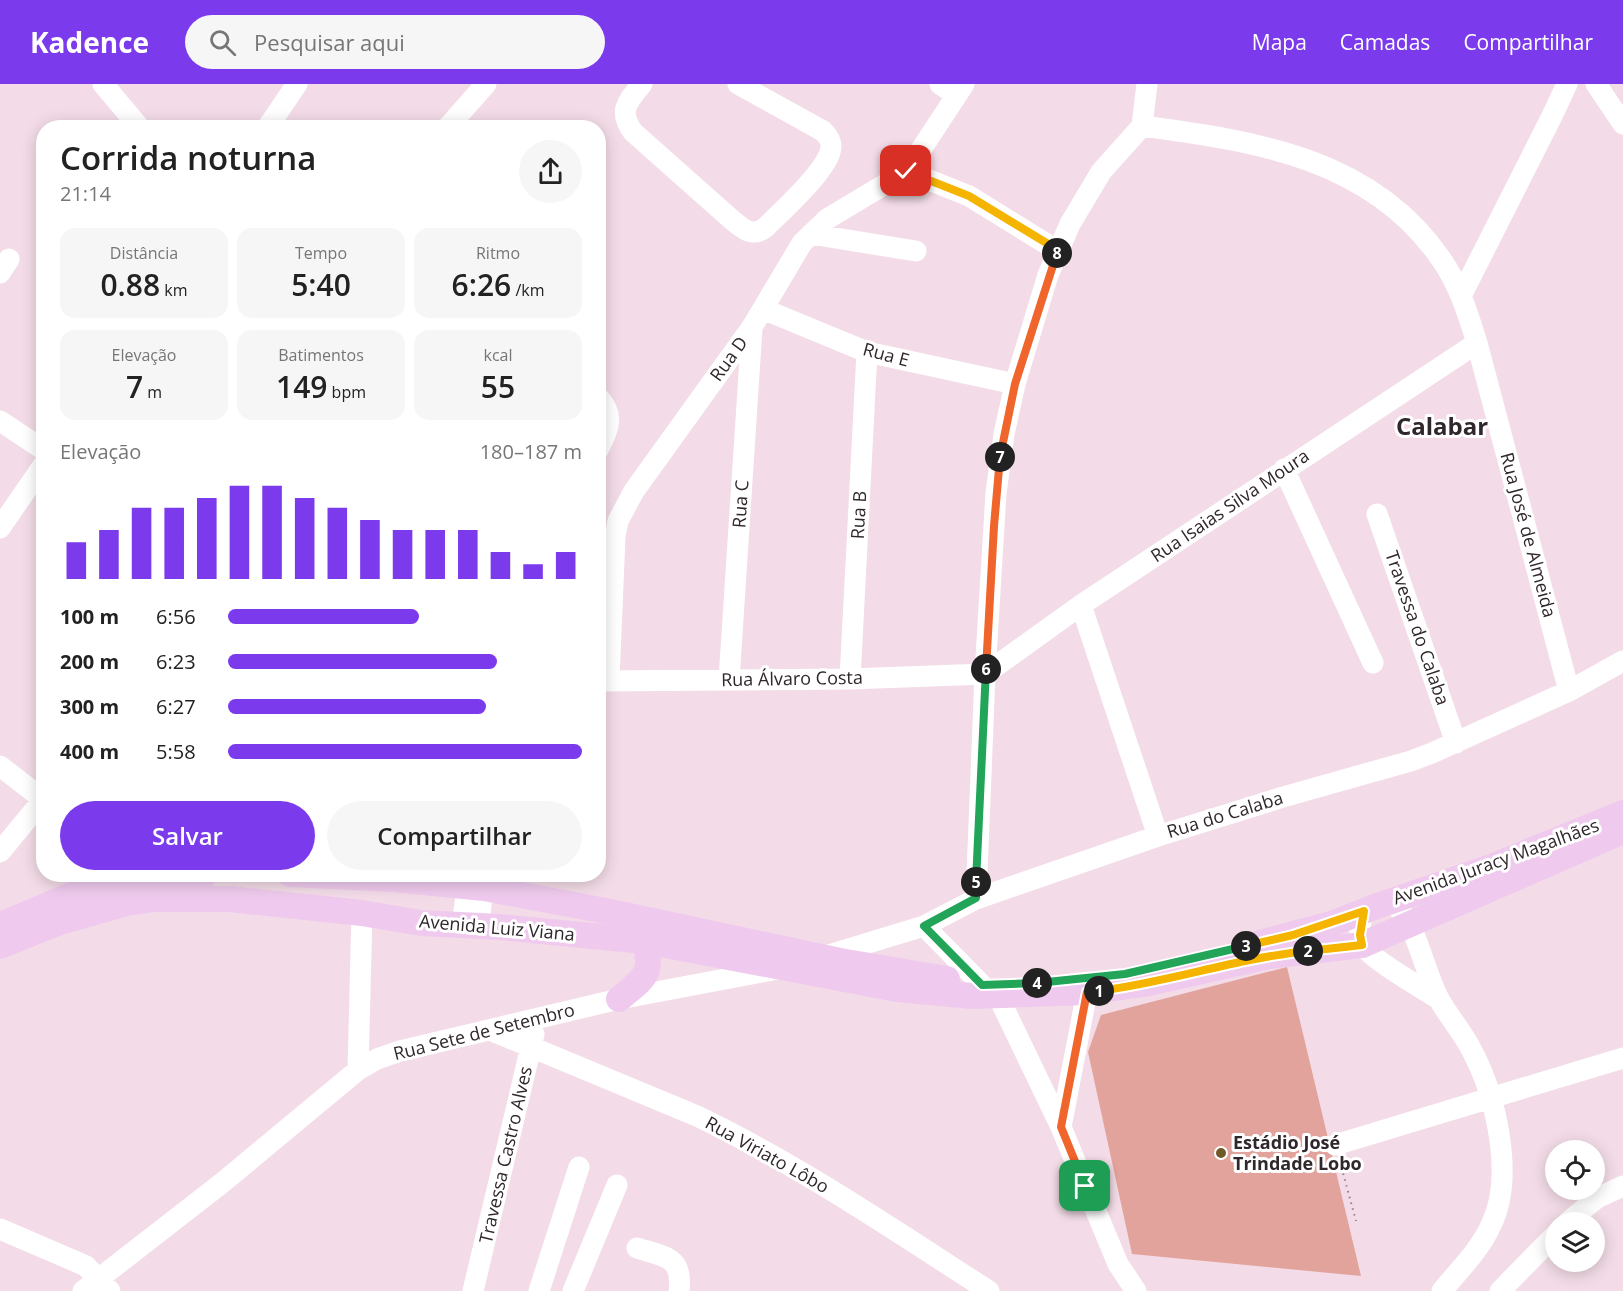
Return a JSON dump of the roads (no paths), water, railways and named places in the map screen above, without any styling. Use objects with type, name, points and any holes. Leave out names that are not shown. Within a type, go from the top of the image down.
[{"type":"main road","name":"Avenida Juracy Magalhães","points":[[1574,844],[1623,813]]},
{"type":"main road","name":"Avenida Juracy Magalhães","points":[[990,990],[1087,992],[1144,984],[1269,956],[1362,945],[1413,934],[1529,862],[1574,844],[1623,831]]},
{"type":"main road","name":"Avenida Juracy Magalhães","points":[[990,990],[1125,974],[1293,935],[1491,867],[1529,862]]},
{"type":"main road","points":[[0,925],[89,882]]},
{"type":"main road","points":[[94,882],[101,909]]},
{"type":"main road","name":"Avenida Luiz Viana","points":[[480,882],[822,957],[990,990]]},
{"type":"main road","name":"Avenida Luiz Viana","points":[[0,946],[60,922],[101,909],[155,899],[229,899],[362,913],[408,921],[644,941],[782,968],[936,994],[990,990]]},
{"type":"main road","points":[[619,999],[638,982],[648,969],[649,955],[644,941]]},
{"type":"street","points":[[103,84],[133,120]]},
{"type":"street","points":[[272,120],[297,84]]},
{"type":"street","points":[[454,120],[486,84]]},
{"type":"street","points":[[642,84],[630,98],[624,116],[633,132],[745,230],[753,233],[761,232],[826,161],[831,151],[831,144],[823,131],[738,84]]},
{"type":"street","points":[[976,898],[985,674],[997,482],[1004,434],[1015,384],[1058,250],[1077,211],[1101,172],[1142,126],[1147,84]]},
{"type":"street","points":[[1461,296],[1567,84]]},
{"type":"street","points":[[1596,84],[1623,124]]},
{"type":"street","name":"Rua D","points":[[606,654],[615,536],[618,520],[633,491],[758,318],[791,260],[811,234],[827,219],[906,171],[954,88]]},
{"type":"street","name":"Rua José de Almeida","points":[[1142,126],[1248,143],[1300,157],[1356,180],[1395,207],[1442,259],[1461,296],[1477,343],[1569,691]]},
{"type":"street","points":[[906,171],[969,196],[1058,250]]},
{"type":"street","points":[[811,234],[916,251]]},
{"type":"street","name":"Rua E","points":[[758,318],[867,352],[1015,384]]},
{"type":"street","name":"Rua C","points":[[729,680],[758,318]]},
{"type":"street","name":"Rua Isaias Silva Moura","points":[[985,674],[1081,605],[1477,343]]},
{"type":"street","name":"Rua B","points":[[850,679],[867,352]]},
{"type":"street","points":[[606,407],[609,420],[606,434]]},
{"type":"street","points":[[0,421],[36,445]]},
{"type":"street","points":[[1284,469],[1373,663]]},
{"type":"street","points":[[0,528],[36,476]]},
{"type":"street","name":"Travessa do Calaba","points":[[1377,514],[1456,743]]},
{"type":"street","points":[[1081,605],[1158,836]]},
{"type":"street","name":"Rua do Calaba","points":[[822,957],[924,926],[976,898],[1158,836],[1282,797],[1411,761],[1569,691],[1623,661]]},
{"type":"street","name":"Rua Álvaro Costa","points":[[606,680],[850,679],[985,674]]},
{"type":"street","points":[[0,766],[36,794]]},
{"type":"street","points":[[0,852],[36,808]]},
{"type":"street","points":[[470,926],[476,882]]},
{"type":"street","points":[[1392,901],[1402,912],[1413,934],[1438,999],[1478,1062],[1490,1098],[1502,1155],[1503,1184],[1496,1215],[1485,1237],[1442,1291]]},
{"type":"street","points":[[1364,911],[1360,935],[1362,945],[1394,972],[1438,999]]},
{"type":"street","points":[[358,1071],[362,913]]},
{"type":"street","points":[[924,926],[990,990],[1061,1127],[1108,1244],[1121,1270],[1136,1291]]},
{"type":"street","points":[[1394,972],[1406,960],[1413,934]]},
{"type":"street","name":"Rua Sete de Setembro","points":[[83,1291],[105,1285],[358,1071],[377,1059],[400,1051],[619,999],[782,968]]},
{"type":"street","points":[[1061,1127],[1087,992]]},
{"type":"street","name":"Travessa Castro Alves","points":[[473,1291],[537,1019]]},
{"type":"street","name":"Rua Viriato Lôbo","points":[[490,1030],[697,1116],[730,1132],[827,1189],[989,1291]]},
{"type":"street","points":[[1335,1145],[1623,1058]]},
{"type":"street","points":[[539,1291],[579,1167]]},
{"type":"street","points":[[573,1291],[617,1185]]},
{"type":"street","points":[[1580,1212],[1597,1198],[1623,1186]]},
{"type":"street","points":[[0,1228],[86,1266],[105,1285]]},
{"type":"street","points":[[1500,1291],[1545,1245]]},
{"type":"street","points":[[637,1248],[675,1263],[680,1272],[679,1291]]},
{"type":"place","name":"Estádio José Trindade Lobo","points":[[1221,1153]]},
{"type":"district","name":"Calabar","points":[[1442,427]]}]
